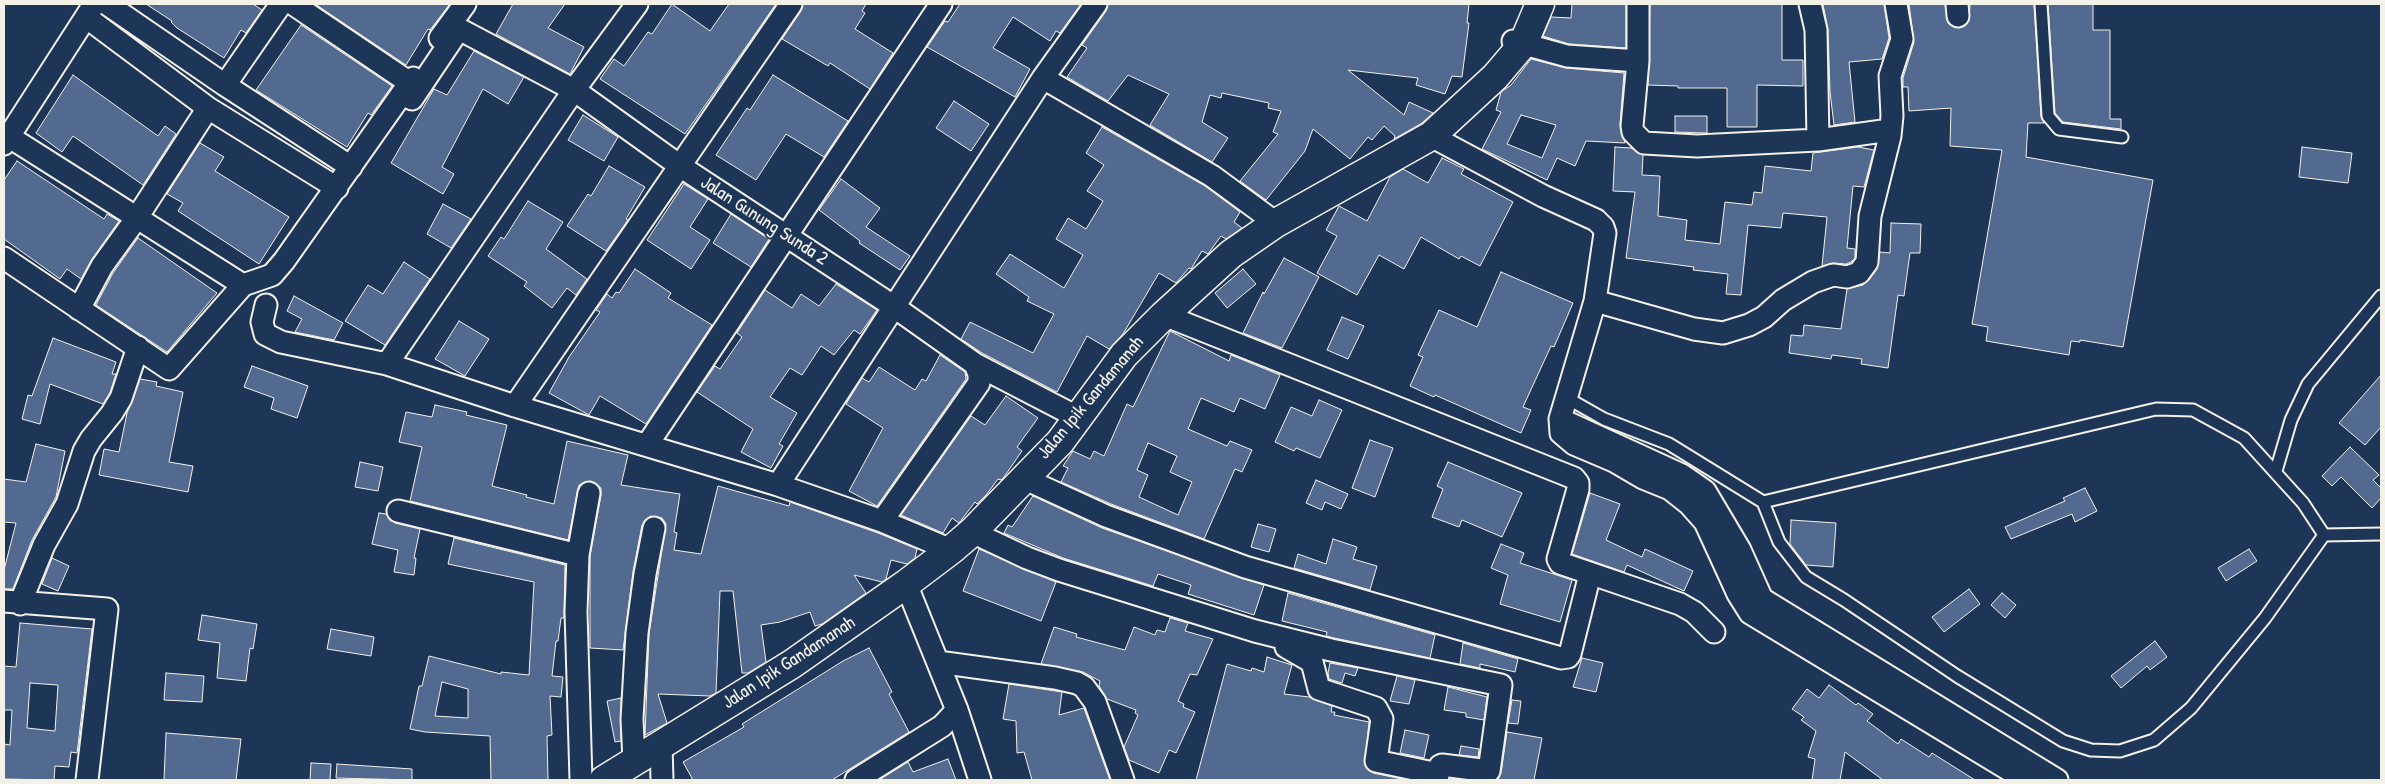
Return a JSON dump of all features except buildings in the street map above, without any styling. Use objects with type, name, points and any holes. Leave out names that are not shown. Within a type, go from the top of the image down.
[{"type":"street","points":[[107,4],[225,85],[351,167]]},
{"type":"street","points":[[225,85],[281,4]]},
{"type":"street","points":[[293,4],[411,91]]},
{"type":"street","points":[[411,91],[465,4]]},
{"type":"street","points":[[4,258],[169,369],[243,285],[272,275],[351,167],[479,4]]},
{"type":"street","points":[[387,364],[574,90],[637,4]]},
{"type":"street","points":[[515,406],[792,4]]},
{"type":"street","points":[[647,445],[940,4]]},
{"type":"street","points":[[778,484],[1043,78],[1096,4]]},
{"type":"street","name":"Jalan Ipik Gandamanah","points":[[1518,43],[1520,4]]},
{"type":"street","name":"Jalan Ipik Gandamanah","points":[[604,780],[792,664],[911,581],[951,550],[972,532],[1060,442],[1124,355],[1164,315],[1231,254],[1276,223],[1431,136],[1504,67],[1540,4]]},
{"type":"street","points":[[1638,4],[1638,61],[1632,126],[1633,132],[1644,143],[1697,146],[1818,140],[1890,130]]},
{"type":"street","points":[[1810,4],[1816,30],[1818,140]]},
{"type":"street","points":[[1595,301],[1694,329],[1723,333],[1749,325],[1764,317],[1783,300],[1813,282],[1833,275],[1846,277],[1859,273],[1867,262],[1870,216],[1892,116],[1890,76],[1902,39],[1896,4]]},
{"type":"street","points":[[243,285],[6,140],[90,11],[208,108],[337,188]]},
{"type":"street","name":"Jalan Gunung Sunda 2","points":[[459,29],[574,90],[680,166],[893,306],[975,364],[1077,417]]},
{"type":"street","points":[[1518,43],[1567,56],[1638,61]]},
{"type":"street","points":[[1043,78],[1212,176],[1276,223]]},
{"type":"street","points":[[79,309],[102,266],[208,108]]},
{"type":"street","points":[[1431,136],[1543,196],[1596,220],[1605,233],[1595,301],[1560,419],[1562,433],[1574,444],[1614,461],[1643,478],[1670,489],[1689,504],[1705,522],[1738,594],[1750,613],[2026,780]]},
{"type":"street","points":[[266,305],[262,322],[265,334],[280,342],[387,364],[515,406],[778,484],[882,522],[951,550]]},
{"type":"street","points":[[1164,315],[1574,478],[1578,483],[1578,489],[1558,561],[1562,565],[1680,604],[1694,612],[1714,632]]},
{"type":"street","points":[[88,780],[107,609],[12,602],[67,504],[84,451],[121,398],[138,347]]},
{"type":"street","points":[[882,522],[979,383],[980,374],[975,364]]},
{"type":"street","points":[[1560,419],[1682,475],[1705,491],[1740,550],[1762,599],[2057,780]]},
{"type":"street","points":[[1023,478],[1106,516],[1246,567],[1563,659],[1570,654],[1590,574]]},
{"type":"street","points":[[1689,504],[1705,491]]},
{"type":"street","points":[[581,780],[576,612],[578,555],[589,493]]},
{"type":"street","points":[[398,511],[578,555]]},
{"type":"street","points":[[634,761],[632,719],[638,633],[645,574],[654,528]]},
{"type":"street","points":[[972,532],[1027,558],[1059,570],[1255,631],[1331,650],[1501,685],[1489,771],[1442,765],[1438,777],[1376,761],[1382,719],[1376,708],[1319,689],[1313,664],[1308,658],[1255,631]]},
{"type":"street","points":[[911,581],[944,662],[957,710],[980,780]]},
{"type":"street","points":[[944,662],[1055,678],[1077,683],[1084,688],[1095,702],[1123,780]]},
{"type":"street","points":[[859,779],[942,726],[957,710]]},
{"type":"street","points":[[661,744],[662,780]]},
{"type":"lane","points":[[2041,4],[2048,116],[2059,129],[2122,137]]},
{"type":"lane","points":[[2276,472],[2291,420],[2308,384],[2381,296]]},
{"type":"lane","points":[[1567,398],[1604,419],[1669,444],[1763,502],[1779,542],[1806,577],[1958,676],[2064,741],[2091,750],[2120,751],[2154,740],[2191,708],[2265,618],[2324,534]]},
{"type":"lane","points":[[1763,502],[2156,409],[2193,410],[2244,438],[2303,503],[2324,534]]},
{"type":"lane","points":[[2324,534],[2381,534]]}]
